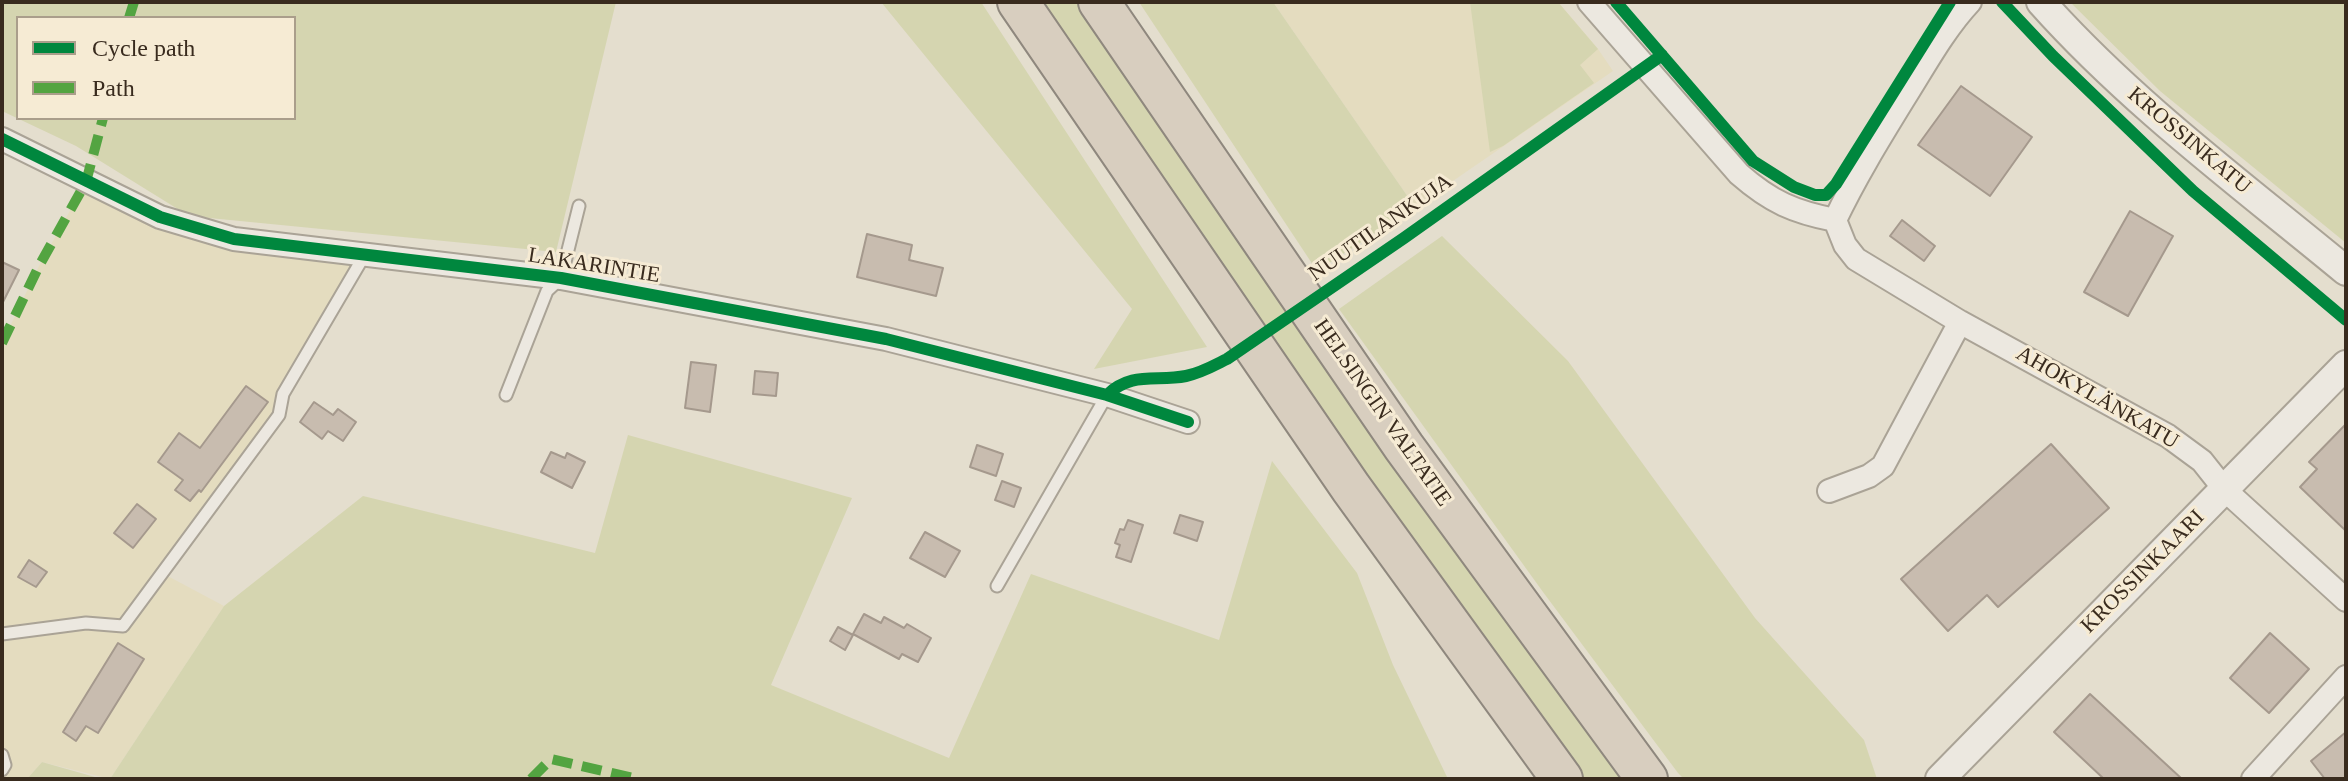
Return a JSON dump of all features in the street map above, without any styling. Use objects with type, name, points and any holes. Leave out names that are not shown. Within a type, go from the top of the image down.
[{"type":"highway","points":[[1018,2],[1351,488],[1562,779]]},
{"type":"highway","name":"HELSINGIN VALTATIE","points":[[1099,2],[1404,447],[1647,779]]},
{"type":"street","points":[[1589,2],[1739,174],[1760,193],[1788,209],[1835,220],[1863,166],[1930,56],[1970,2]]},
{"type":"street","name":"KROSSINKATU","points":[[2041,2],[2097,62],[2139,100],[2346,271]]},
{"type":"street","name":"LAKARINTIE","points":[[2,139],[160,217],[196,229],[270,245],[561,278],[886,339],[1107,395],[1188,422]]},
{"type":"street","name":"AHOKYLÄNKATU","points":[[1835,220],[1845,245],[1856,259],[1960,322],[2168,436],[2202,461],[2225,490],[2346,600]]},
{"type":"street","points":[[1829,491],[1869,476],[1883,466],[1960,322]]},
{"type":"street","name":"KROSSINKAARI","points":[[1940,779],[2346,365]]},
{"type":"street","points":[[2253,779],[2346,677]]},
{"type":"lane","points":[[506,395],[547,291],[561,278],[579,206]]},
{"type":"lane","points":[[2,634],[86,623],[123,626],[279,415],[283,394],[364,256]]},
{"type":"lane","points":[[997,586],[1107,395]]},
{"type":"lane","points":[[2,755],[5,765],[2,770]]},
{"type":"shaded area","points":[[1273,2],[1558,2],[1613,71],[1415,207]]},
{"type":"shaded area","points":[[86,182],[160,217],[364,256],[283,394],[279,415],[162,573],[224,606],[110,779],[42,762],[27,779],[2,779],[2,343],[39,266]]},
{"type":"green space","points":[[2,2],[616,2],[556,252],[189,216],[76,146],[21,120],[296,120],[296,16],[16,16],[16,118],[2,111]]},
{"type":"green space","points":[[881,2],[981,2],[1207,347],[1094,369],[1132,309]]},
{"type":"green space","points":[[1035,2],[1080,2],[1624,779],[1577,779]]},
{"type":"green space","points":[[1139,2],[1273,2],[1415,207],[1317,271]]},
{"type":"green space","points":[[1470,2],[1558,2],[1598,49],[1580,65],[1594,83],[1490,152]]},
{"type":"green space","points":[[2070,2],[2346,2],[2346,243],[2160,91]]},
{"type":"green space","points":[[1442,236],[1568,361],[1755,618],[1864,740],[1877,779],[1684,779],[1678,773],[1339,309]]},
{"type":"green space","points":[[628,435],[852,498],[771,685],[949,758],[1031,574],[1219,640],[1272,461],[1357,573],[1393,665],[1448,779],[110,779],[224,606],[363,496],[595,553]]},
{"type":"green space","points":[[42,762],[102,779],[27,779]]},
{"type":"building","points":[[1961,86],[2032,137],[1990,196],[1918,145]]},
{"type":"building","points":[[2130,211],[2173,236],[2128,316],[2084,292]]},
{"type":"building","points":[[1902,220],[1935,246],[1924,261],[1890,236]]},
{"type":"building","points":[[867,234],[912,245],[909,260],[943,268],[936,296],[857,277]]},
{"type":"building","points":[[2,262],[19,270],[2,304]]},
{"type":"building","points":[[691,362],[716,365],[710,412],[685,408]]},
{"type":"building","points":[[755,371],[778,373],[776,396],[753,394]]},
{"type":"building","points":[[246,386],[268,402],[201,492],[199,490],[190,501],[175,490],[183,480],[158,462],[179,433],[200,448]]},
{"type":"building","points":[[314,402],[333,415],[338,409],[356,422],[343,441],[328,431],[322,439],[300,422]]},
{"type":"building","points":[[2346,424],[2346,531],[2300,487],[2317,469],[2309,462]]},
{"type":"building","points":[[2051,444],[2109,508],[1998,607],[1987,595],[1948,631],[1901,579]]},
{"type":"building","points":[[977,445],[1003,454],[996,476],[970,467]]},
{"type":"building","points":[[551,452],[565,458],[567,453],[585,462],[572,488],[541,472]]},
{"type":"building","points":[[1002,481],[1021,488],[1014,507],[995,500]]},
{"type":"building","points":[[137,504],[156,519],[133,548],[114,533]]},
{"type":"building","points":[[1180,515],[1203,522],[1197,541],[1174,533]]},
{"type":"building","points":[[1128,520],[1143,525],[1131,562],[1116,557],[1120,545],[1115,543],[1120,529],[1124,530]]},
{"type":"building","points":[[925,532],[960,551],[945,577],[910,558]]},
{"type":"building","points":[[29,560],[47,572],[36,587],[18,577]]},
{"type":"building","points":[[864,614],[881,623],[884,617],[904,628],[907,624],[931,638],[918,662],[902,654],[899,659],[853,634]]},
{"type":"building","points":[[838,627],[853,635],[845,650],[830,641]]},
{"type":"building","points":[[2270,633],[2309,669],[2269,713],[2230,678]]},
{"type":"building","points":[[118,643],[144,659],[98,733],[86,726],[76,741],[63,732]]},
{"type":"building","points":[[2090,694],[2182,779],[2104,779],[2054,732]]},
{"type":"building","points":[[2346,732],[2346,779],[2325,779],[2311,761]]},
{"type":"marked path","points":[[130,16],[134,2]]},
{"type":"marked path","points":[[2,343],[39,266],[86,182],[102,120]]},
{"type":"marked path","points":[[531,779],[551,759],[638,779]]},
{"type":"cycle path","points":[[1616,2],[1753,161],[1794,187],[1815,195],[1826,195],[1836,184],[1950,2]]},
{"type":"cycle path","points":[[2002,2],[2053,56],[2193,191],[2346,320]]},
{"type":"cycle path","name":"NUUTILANKUJA","points":[[1107,395],[1135,380],[1186,376],[1227,359],[1662,55]]},
{"type":"cycle path","points":[[2,139],[160,217],[234,239],[561,278],[886,339],[1107,395],[1188,422]]}]
